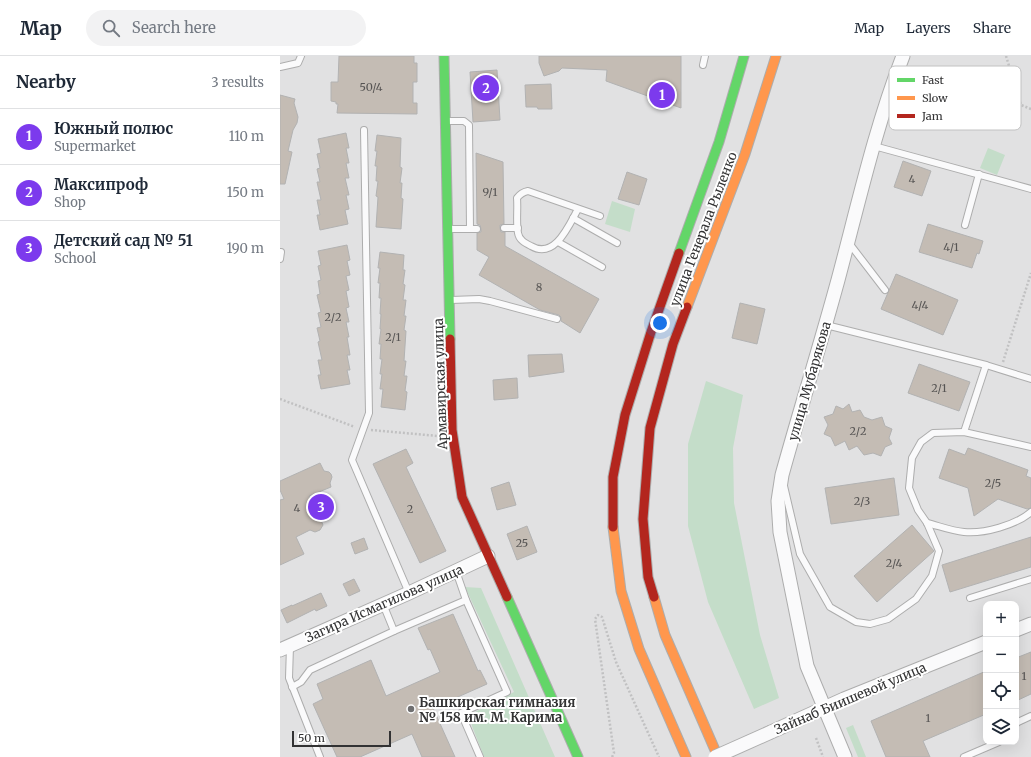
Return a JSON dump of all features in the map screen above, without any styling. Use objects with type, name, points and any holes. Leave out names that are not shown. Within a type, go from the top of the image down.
[{"type":"main road","name":"Армавирская улица","points":[[444,56],[453,437],[462,497],[578,757]]},
{"type":"main road","name":"улица Генерала Рыленко","points":[[686,757],[639,649],[621,590],[613,533],[613,477],[625,415],[651,332],[719,142],[744,56]]},
{"type":"main road","name":"улица Генерала Рыленко","points":[[718,757],[665,635],[648,577],[642,519],[650,428],[673,344],[745,154],[776,56]]},
{"type":"street","name":"улица Мубарякова","points":[[899,66],[903,56]]},
{"type":"street","name":"улица Мубарякова","points":[[845,757],[807,666],[780,532],[778,501],[782,475],[826,325],[889,94]]},
{"type":"street","name":"Загира Исмагилова улица","points":[[285,648],[488,556]]},
{"type":"street","points":[[1019,629],[1031,624]]},
{"type":"street","name":"Зайнаб Биишевой улица","points":[[715,757],[844,699],[983,643]]},
{"type":"lane","points":[[280,67],[298,63],[301,56]]},
{"type":"lane","points":[[703,65],[705,56]]},
{"type":"lane","points":[[446,121],[464,121],[469,125],[470,229]]},
{"type":"lane","points":[[364,130],[369,413],[352,460],[409,593]]},
{"type":"lane","points":[[874,146],[1031,189]]},
{"type":"lane","points":[[965,225],[979,174]]},
{"type":"lane","points":[[578,208],[558,242],[542,250],[536,249],[522,241],[518,228],[517,198],[524,192],[528,191],[578,208],[600,216]]},
{"type":"lane","points":[[573,218],[617,243]]},
{"type":"lane","points":[[504,228],[518,228]]},
{"type":"lane","points":[[448,229],[477,229]]},
{"type":"lane","points":[[558,242],[602,267]]},
{"type":"lane","points":[[848,242],[885,290]]},
{"type":"lane","points":[[280,252],[280,259]]},
{"type":"lane","points":[[449,300],[479,299],[557,319]]},
{"type":"lane","points":[[826,325],[986,365],[1031,379]]},
{"type":"lane","points":[[964,432],[986,365]]},
{"type":"lane","points":[[782,475],[800,554],[830,608],[856,622],[870,624],[888,619],[916,599],[932,576],[939,551],[927,523],[918,510],[909,488],[912,458],[921,442],[933,433],[964,432],[1030,446]]},
{"type":"lane","points":[[927,523],[964,532],[990,531],[1024,518],[1031,512]]},
{"type":"lane","points":[[456,571],[466,600],[507,692],[461,713],[480,757]]},
{"type":"lane","points":[[970,598],[1031,579]]},
{"type":"lane","points":[[292,687],[301,682],[310,670],[466,600]]},
{"type":"lane","points":[[383,604],[394,631]]},
{"type":"lane","points":[[285,648],[292,687],[320,757]]},
{"type":"lane","points":[[1019,722],[1031,716]]},
{"type":"lane","points":[[964,757],[992,745]]},
{"type":"path","points":[[1006,56],[1009,66]]},
{"type":"path","points":[[1021,106],[1031,109]]},
{"type":"path","points":[[1000,369],[1031,273]]},
{"type":"path","points":[[280,399],[363,430],[453,437]]},
{"type":"path","points":[[612,757],[614,753],[595,619],[598,615],[602,617],[616,662],[659,757]]},
{"type":"path","points":[[816,738],[823,757]]},
{"type":"green space","points":[[988,148],[1005,155],[997,175],[980,168]]},
{"type":"green space","points":[[612,201],[635,209],[630,232],[605,224]]},
{"type":"green space","points":[[706,381],[743,395],[733,448],[734,503],[760,635],[779,698],[754,709],[708,602],[688,526],[688,444]]},
{"type":"green space","points":[[465,587],[481,588],[555,757],[484,757],[472,726],[471,714],[514,692]]},
{"type":"green space","points":[[853,725],[866,757],[858,757],[846,728]]},
{"type":"building","points":[[339,56],[414,56],[414,63],[417,63],[417,82],[413,82],[413,103],[417,103],[417,114],[337,113],[338,104],[331,101],[331,82],[338,82]]},
{"type":"building","points":[[539,56],[681,56],[681,108],[606,81],[607,70],[562,68],[559,71],[544,76],[539,63]]},
{"type":"building","points":[[497,70],[500,120],[473,122],[470,72]]},
{"type":"building","points":[[551,84],[552,109],[526,107],[525,85]]},
{"type":"building","points":[[280,95],[295,99],[294,103],[298,117],[288,151],[292,152],[285,184],[280,184]]},
{"type":"building","points":[[346,133],[349,148],[346,148],[349,163],[346,163],[349,178],[345,178],[349,195],[346,195],[349,209],[345,210],[348,224],[320,230],[317,215],[320,215],[317,200],[321,200],[317,182],[320,182],[317,169],[320,168],[317,154],[321,153],[318,139]]},
{"type":"building","points":[[377,135],[401,138],[400,167],[402,168],[400,183],[402,183],[401,198],[403,199],[401,229],[376,227],[378,197],[376,196],[378,181],[376,181],[377,166],[375,166],[377,151],[375,151]]},
{"type":"building","points":[[476,153],[503,162],[504,224],[500,225],[500,228],[501,232],[505,232],[505,246],[599,299],[580,333],[561,321],[561,317],[559,315],[540,310],[479,275],[489,257],[477,250],[477,233],[481,232],[481,229],[480,225],[477,224]]},
{"type":"building","points":[[903,161],[931,171],[922,196],[894,187]]},
{"type":"building","points":[[627,172],[647,179],[639,205],[618,199]]},
{"type":"building","points":[[928,224],[983,241],[979,254],[977,253],[972,268],[919,252]]},
{"type":"building","points":[[347,245],[350,260],[347,261],[350,275],[346,276],[349,290],[346,291],[349,307],[346,308],[349,322],[346,322],[350,355],[347,355],[350,370],[347,370],[350,384],[321,389],[318,375],[321,375],[318,360],[322,360],[317,328],[321,327],[318,313],[321,312],[317,295],[320,294],[318,281],[321,280],[318,266],[321,265],[318,251]]},
{"type":"building","points":[[380,252],[404,255],[403,270],[405,270],[403,284],[405,285],[403,300],[406,300],[404,330],[406,331],[404,361],[406,361],[404,376],[407,376],[405,410],[381,407],[383,389],[380,389],[382,359],[380,359],[381,344],[379,344],[381,329],[381,298],[379,298],[380,283],[378,283]]},
{"type":"building","points":[[896,274],[958,300],[943,335],[881,309]]},
{"type":"building","points":[[740,303],[765,309],[757,344],[732,338]]},
{"type":"building","points":[[562,354],[564,372],[529,377],[528,355]]},
{"type":"building","points":[[919,364],[970,382],[959,411],[908,393]]},
{"type":"building","points":[[517,378],[518,398],[494,400],[493,380]]},
{"type":"building","points":[[849,404],[852,412],[860,410],[864,417],[872,420],[882,417],[885,426],[892,429],[889,438],[892,444],[885,447],[881,456],[873,453],[864,455],[857,446],[849,450],[845,441],[835,446],[831,437],[824,434],[828,425],[824,417],[833,414],[836,406],[843,409]]},
{"type":"building","points":[[968,448],[1028,470],[1026,476],[1031,478],[1031,508],[1027,509],[998,499],[974,516],[968,488],[939,478],[949,449],[965,455]]},
{"type":"building","points":[[406,449],[413,463],[406,467],[446,551],[420,563],[373,464]]},
{"type":"building","points":[[320,463],[324,471],[331,474],[331,487],[309,496],[317,516],[320,518],[323,525],[320,530],[315,532],[310,530],[296,537],[304,554],[280,565],[280,500],[284,499],[280,490],[280,481]]},
{"type":"building","points":[[894,478],[899,515],[831,524],[825,488]]},
{"type":"building","points":[[509,482],[516,505],[497,510],[491,488]]},
{"type":"building","points":[[912,525],[934,551],[877,602],[854,576]]},
{"type":"building","points":[[527,526],[537,552],[517,560],[507,534]]},
{"type":"building","points":[[1031,537],[1031,567],[950,592],[942,565]]},
{"type":"building","points":[[364,538],[368,549],[355,554],[351,543]]},
{"type":"building","points":[[354,579],[360,591],[349,596],[343,584]]},
{"type":"building","points":[[321,593],[327,606],[316,611],[315,609],[287,623],[281,610]]},
{"type":"building","points":[[453,614],[478,671],[480,670],[487,684],[433,708],[455,757],[422,757],[412,734],[360,757],[337,757],[313,704],[323,699],[317,684],[371,660],[386,696],[440,672],[430,649],[428,650],[418,628]]},
{"type":"building","points":[[1031,652],[1031,694],[1019,700],[1019,673],[1019,657]]},
{"type":"building","points":[[983,672],[983,715],[923,741],[930,757],[886,757],[871,721]]},
{"type":"traffic: fast","points":[[444,56],[450,339]]},
{"type":"traffic: fast","points":[[679,253],[719,142],[744,56]]},
{"type":"traffic: fast","points":[[507,597],[578,757]]},
{"type":"traffic: slow","points":[[687,307],[745,154],[776,56]]},
{"type":"traffic: slow","points":[[613,527],[621,591],[639,649],[686,757]]},
{"type":"traffic: slow","points":[[654,597],[665,635],[718,757]]},
{"type":"traffic: jam","points":[[613,527],[613,477],[625,415],[651,332],[679,253]]},
{"type":"traffic: jam","points":[[654,597],[648,577],[643,519],[650,428],[673,344],[687,307]]},
{"type":"traffic: jam","points":[[450,339],[452,430],[462,497],[507,597]]},
{"type":"place","name":"Максипроф","points":[[486,88]]},
{"type":"place","name":"Южный полюс","points":[[662,95]]},
{"type":"place","name":"Детский сад № 51","points":[[321,507]]},
{"type":"place","name":"Башкирская гимназия № 158 им. М. Карима","points":[[411,709]]}]
